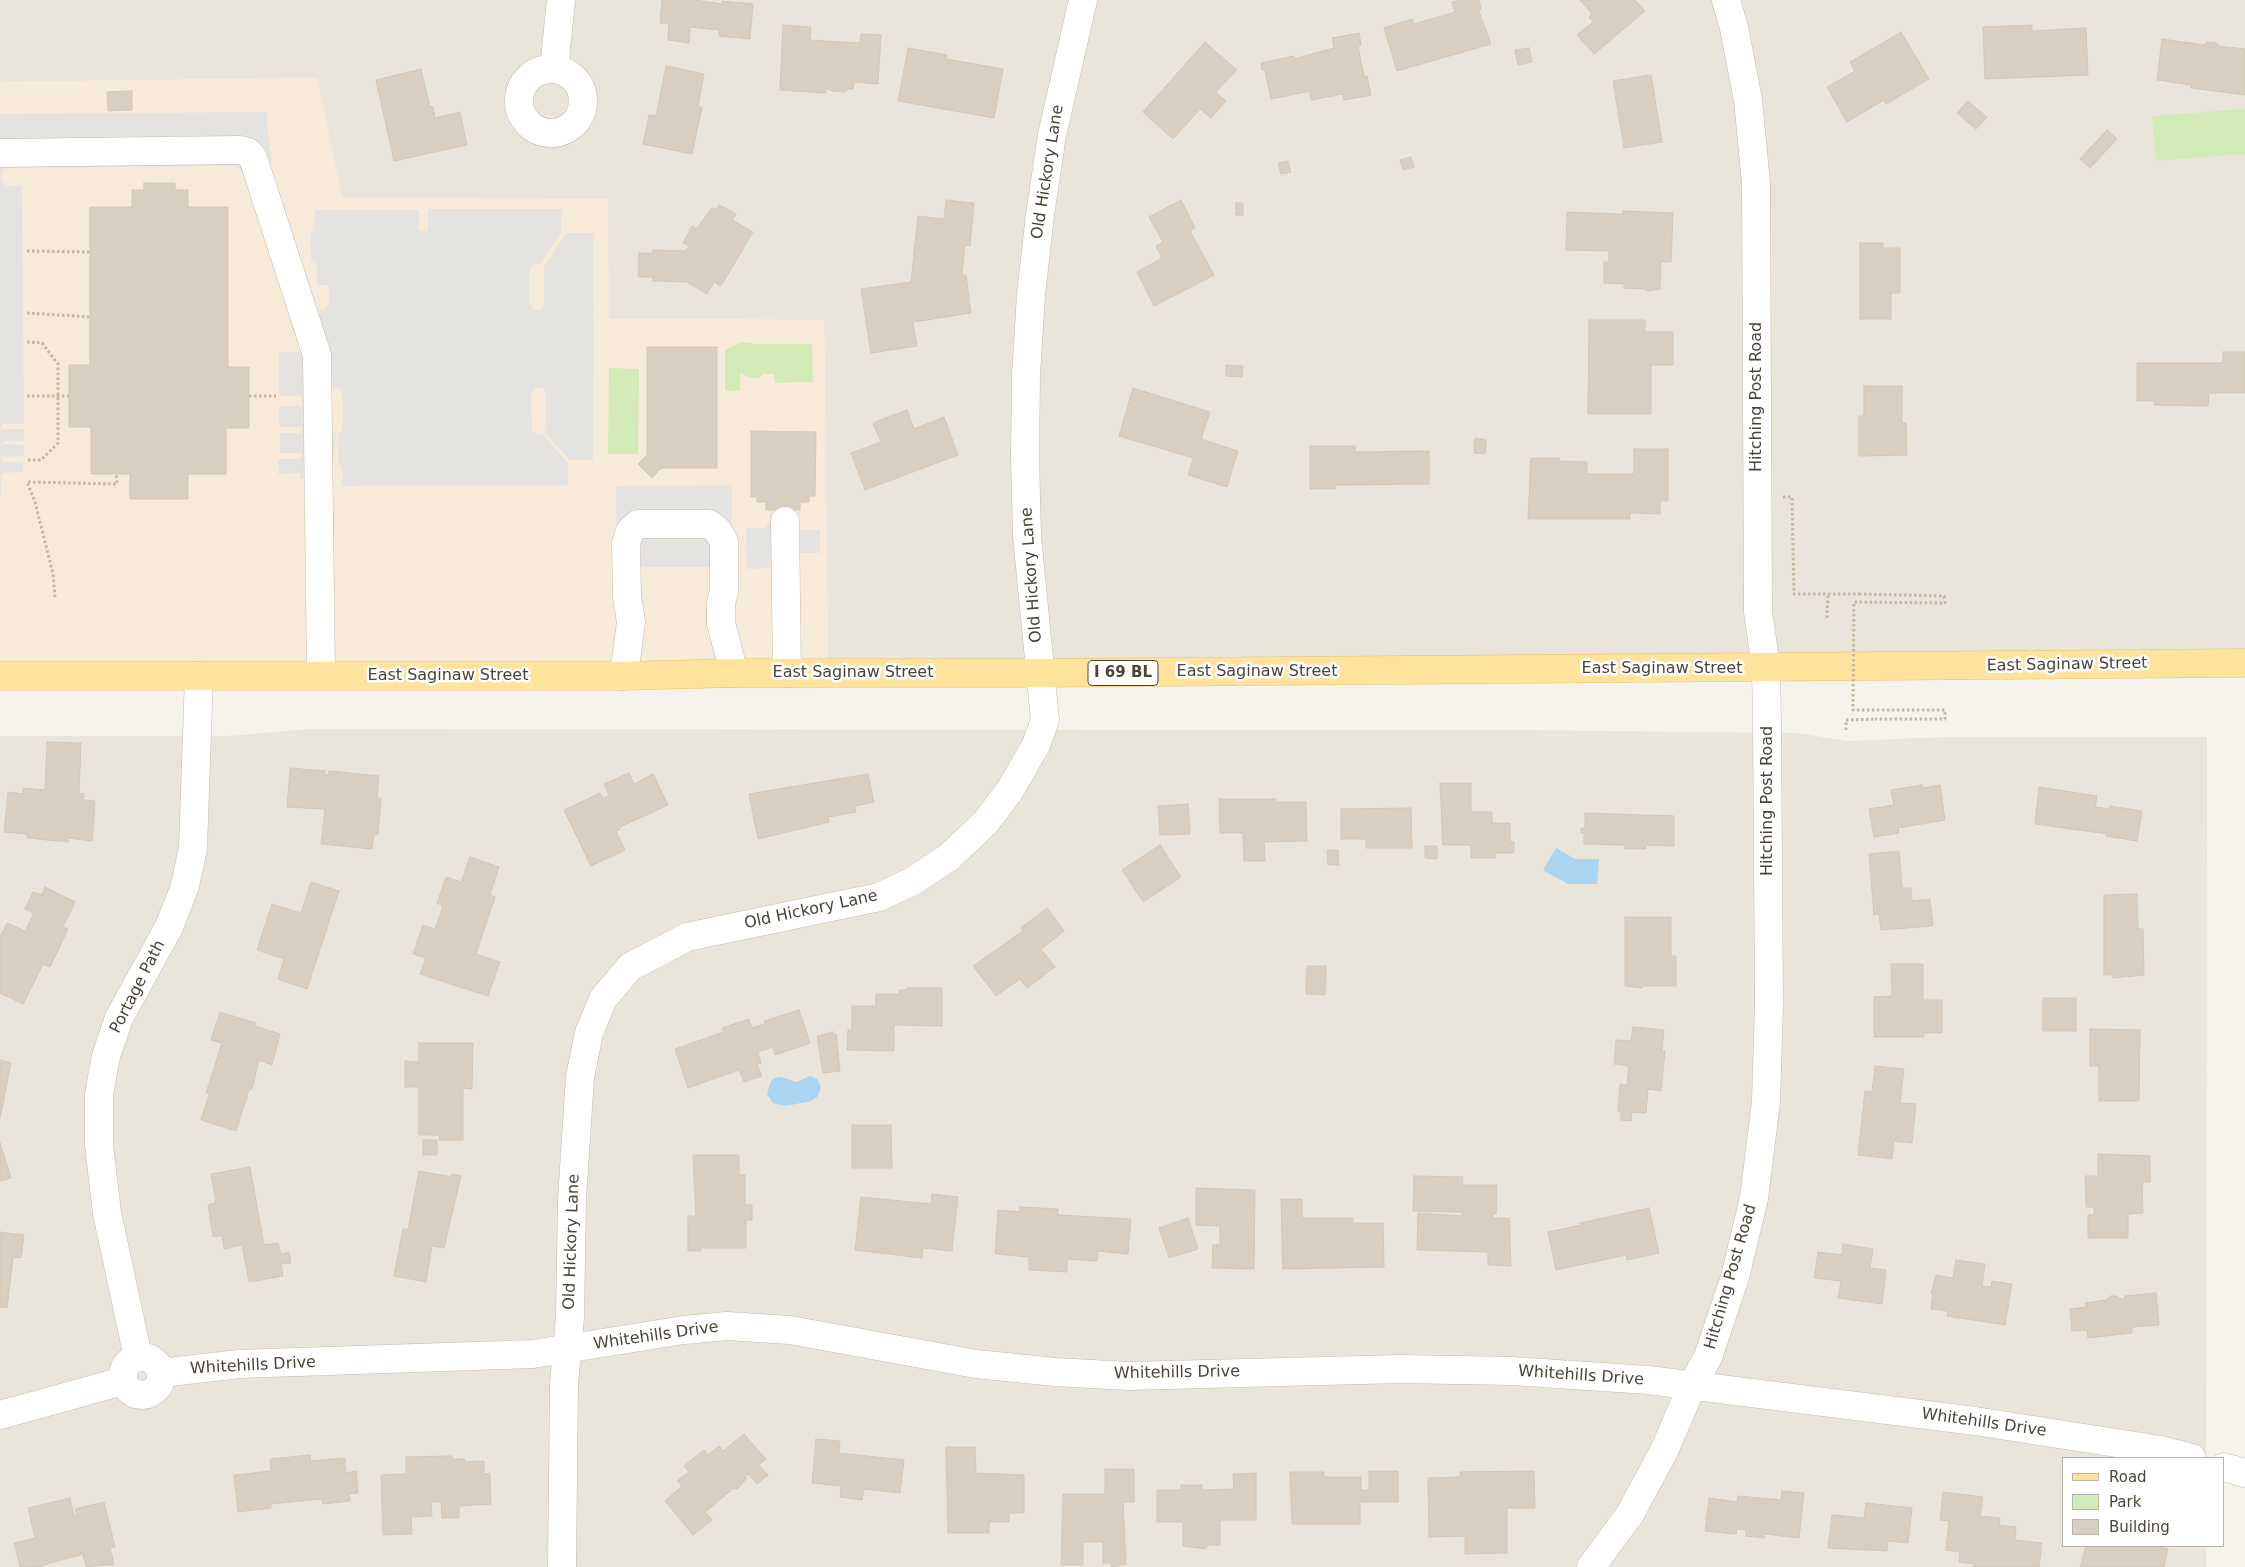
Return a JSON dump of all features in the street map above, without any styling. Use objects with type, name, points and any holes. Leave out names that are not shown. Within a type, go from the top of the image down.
[{"type":"main road","name":"East Saginaw Street","points":[[0,676],[624,676],[734,673],[1040,673],[2245,663]]},
{"type":"street","points":[[554,69],[561,0]]},
{"type":"street","name":"Old Hickory Lane","points":[[562,1567],[564,1384],[568,1349],[572,1199],[580,1077],[589,1033],[603,999],[630,967],[687,937],[879,897],[913,881],[949,857],[986,822],[1010,790],[1036,745],[1045,720],[1027,536],[1026,376],[1030,304],[1040,215],[1052,135],[1083,0]]},
{"type":"street","name":"Hitching Post Road","points":[[1591,1567],[1630,1514],[1664,1451],[1692,1386],[1708,1357],[1737,1268],[1754,1198],[1766,1102],[1769,1005],[1766,668],[1758,611],[1756,183],[1748,100],[1734,28],[1726,0]]},
{"type":"street","points":[[0,153],[239,150],[248,152],[253,158],[315,344],[317,356],[321,676]]},
{"type":"street","points":[[785,521],[788,673]]},
{"type":"street","points":[[624,676],[631,622],[627,596],[626,543],[630,531],[638,524],[709,524],[717,530],[724,541],[724,591],[721,604],[721,624],[734,673]]},
{"type":"street","name":"Portage Path","points":[[138,1358],[107,1212],[99,1145],[99,1094],[106,1056],[119,1018],[169,927],[185,886],[193,848],[200,676]]},
{"type":"street","name":"Whitehills Drive","points":[[161,1373],[239,1364],[534,1354],[684,1330],[727,1326],[790,1330],[976,1364],[1055,1372],[1128,1376],[1381,1369],[1503,1370],[1648,1380],[1975,1421],[2161,1450],[2188,1457]]},
{"type":"street","points":[[138,1358],[151,1359],[156,1363],[161,1373],[158,1388],[147,1395],[141,1396],[130,1391],[123,1381],[124,1369],[128,1363],[138,1358]]},
{"type":"street","points":[[0,1415],[123,1381]]},
{"type":"street","points":[[2225,1467],[2245,1473]]},
{"type":"path","points":[[27,251],[90,252]]},
{"type":"path","points":[[27,314],[90,317]]},
{"type":"path","points":[[27,342],[42,343],[58,364],[58,442],[41,460],[27,460]]},
{"type":"path","points":[[27,396],[69,396]]},
{"type":"path","points":[[248,396],[276,396]]},
{"type":"path","points":[[55,597],[53,574],[35,502],[27,482],[117,484],[116,474]]},
{"type":"path","points":[[1758,497],[1792,497],[1794,594],[1944,596],[1945,604],[1854,602],[1853,710],[1945,710],[1945,719],[1846,720],[1846,730]]},
{"type":"path","points":[[1827,618],[1828,594]]},
{"type":"shaded area","points":[[0,0],[2245,0],[2245,651],[828,662],[824,320],[608,319],[608,199],[342,198],[317,78],[0,82]]},
{"type":"shaded area","points":[[317,78],[342,198],[608,199],[609,319],[824,320],[828,688],[0,690],[0,82]]},
{"type":"shaded area","points":[[267,112],[272,160],[247,178],[241,170],[232,166],[9,168],[3,170],[1,176],[3,183],[7,186],[22,186],[24,424],[2,424],[2,429],[24,429],[24,441],[4,441],[3,444],[24,445],[24,456],[2,457],[2,462],[23,462],[23,472],[2,473],[2,496],[0,496],[0,114]]},
{"type":"shaded area","points":[[428,209],[562,209],[562,232],[540,264],[534,264],[530,269],[530,304],[534,310],[541,310],[544,305],[544,267],[566,233],[594,233],[593,460],[570,460],[544,432],[546,429],[546,393],[542,388],[534,388],[531,394],[532,430],[537,434],[542,434],[568,463],[568,485],[342,486],[342,468],[338,462],[339,434],[342,430],[342,393],[339,388],[334,388],[331,393],[332,431],[336,434],[332,478],[300,479],[300,473],[278,474],[278,459],[301,459],[301,453],[280,453],[280,433],[301,433],[301,427],[279,427],[279,406],[302,406],[301,396],[279,396],[279,352],[301,352],[289,318],[316,308],[322,310],[329,303],[329,285],[317,285],[317,268],[315,263],[311,262],[310,231],[315,231],[315,210],[419,210],[419,231],[428,231]]},
{"type":"shaded area","points":[[732,485],[733,571],[713,567],[635,567],[617,571],[616,486]]},
{"type":"shaded area","points":[[770,511],[796,511],[796,526],[801,530],[820,530],[820,553],[798,553],[775,568],[747,569],[746,528],[765,528],[770,521]]},
{"type":"shaded area","points":[[308,729],[1512,730],[1797,733],[1847,741],[1947,737],[2207,737],[2206,1457],[2062,1457],[2062,1547],[2206,1547],[2206,1567],[0,1567],[0,736],[230,736]]},
{"type":"green space","points":[[2245,109],[2245,154],[2156,161],[2152,116]]},
{"type":"green space","points":[[742,342],[758,344],[812,344],[813,382],[775,383],[774,374],[763,374],[760,378],[748,377],[740,373],[740,391],[725,391],[725,350]]},
{"type":"green space","points":[[609,368],[639,369],[638,454],[608,454]]},
{"type":"water","points":[[1556,848],[1575,859],[1599,859],[1597,884],[1568,884],[1543,870]]},
{"type":"water","points":[[810,1076],[817,1079],[821,1087],[818,1096],[811,1101],[786,1106],[773,1103],[767,1094],[771,1081],[775,1078],[781,1077],[796,1082]]},
{"type":"building","points":[[662,0],[695,0],[722,4],[722,1],[753,4],[750,39],[719,36],[719,30],[690,27],[689,43],[668,40],[669,24],[660,23]]},
{"type":"building","points":[[1479,0],[1481,9],[1478,9],[1491,44],[1397,71],[1384,28],[1412,19],[1414,24],[1455,12],[1452,2]]},
{"type":"building","points":[[1580,0],[1635,0],[1645,11],[1594,54],[1577,35],[1593,22],[1589,17],[1592,14]]},
{"type":"building","points":[[783,25],[811,27],[810,40],[860,43],[861,34],[881,35],[878,84],[854,82],[853,89],[848,89],[845,92],[832,91],[826,88],[826,93],[780,90]]},
{"type":"building","points":[[2032,25],[2032,31],[2086,28],[2088,75],[1985,79],[1983,27]]},
{"type":"building","points":[[1901,32],[1929,79],[1886,104],[1884,100],[1847,122],[1827,87],[1855,71],[1850,62]]},
{"type":"building","points":[[1359,33],[1361,45],[1358,46],[1364,76],[1367,76],[1371,95],[1344,100],[1343,94],[1311,100],[1310,91],[1271,99],[1265,70],[1262,70],[1261,63],[1294,56],[1294,59],[1334,48],[1332,38]]},
{"type":"building","points":[[2162,39],[2204,45],[2207,42],[2216,43],[2219,46],[2245,49],[2245,95],[2191,88],[2191,85],[2157,80]]},
{"type":"building","points":[[1205,42],[1237,70],[1216,92],[1226,101],[1211,118],[1200,109],[1173,139],[1143,112]]},
{"type":"building","points":[[908,48],[947,55],[946,59],[1003,69],[994,118],[898,101]]},
{"type":"building","points":[[1529,48],[1532,62],[1518,65],[1515,50]]},
{"type":"building","points":[[666,66],[704,74],[698,107],[702,107],[692,154],[643,144],[649,115],[656,116]]},
{"type":"building","points":[[421,69],[430,107],[433,106],[435,118],[460,112],[467,145],[394,161],[376,80]]},
{"type":"building","points":[[1651,75],[1662,142],[1624,148],[1613,81]]},
{"type":"building","points":[[132,91],[132,110],[108,111],[107,92]]},
{"type":"building","points":[[1968,101],[1987,117],[1976,129],[1957,113]]},
{"type":"building","points":[[2107,130],[2117,139],[2090,168],[2080,159]]},
{"type":"building","points":[[1411,157],[1414,167],[1403,170],[1400,160]]},
{"type":"building","points":[[1288,161],[1291,172],[1281,174],[1278,163]]},
{"type":"building","points":[[144,183],[175,183],[175,190],[188,190],[188,207],[228,207],[228,367],[249,367],[249,428],[226,428],[226,474],[188,474],[188,499],[130,499],[130,474],[91,474],[91,427],[69,427],[69,365],[90,365],[90,207],[132,207],[132,190],[144,190]]},
{"type":"building","points":[[946,200],[974,203],[970,246],[965,245],[962,275],[966,275],[971,313],[913,322],[917,346],[871,353],[861,289],[911,282],[918,216],[944,219]]},
{"type":"building","points":[[1181,200],[1195,228],[1190,231],[1214,275],[1154,306],[1137,272],[1162,258],[1156,246],[1163,242],[1149,217]]},
{"type":"building","points":[[1236,203],[1243,203],[1243,215],[1236,215]]},
{"type":"building","points":[[719,205],[736,214],[732,220],[753,232],[721,286],[714,282],[707,294],[687,282],[653,281],[653,277],[638,277],[639,253],[653,253],[653,250],[686,251],[689,246],[683,243],[692,226],[696,229],[712,208],[716,210]]},
{"type":"building","points":[[1623,211],[1673,213],[1671,262],[1661,262],[1660,289],[1647,291],[1645,289],[1624,288],[1624,284],[1604,283],[1604,262],[1609,262],[1609,251],[1566,250],[1567,212],[1623,214]]},
{"type":"building","points":[[1860,243],[1883,243],[1883,248],[1900,248],[1900,293],[1891,293],[1891,319],[1860,319]]},
{"type":"building","points":[[1589,320],[1645,320],[1645,332],[1673,332],[1673,365],[1651,365],[1651,414],[1588,414]]},
{"type":"building","points":[[647,347],[717,347],[717,468],[661,468],[652,478],[638,464],[647,455]]},
{"type":"building","points":[[2223,352],[2245,352],[2245,393],[2209,393],[2208,406],[2154,405],[2154,401],[2137,401],[2137,363],[2223,363]]},
{"type":"building","points":[[1226,365],[1243,366],[1242,377],[1226,376]]},
{"type":"building","points":[[1864,386],[1902,386],[1902,423],[1906,423],[1907,455],[1859,456],[1859,416],[1864,416]]},
{"type":"building","points":[[1133,388],[1210,412],[1201,439],[1238,451],[1227,487],[1188,475],[1193,458],[1119,436]]},
{"type":"building","points":[[907,410],[914,429],[944,417],[958,455],[865,490],[851,453],[881,442],[873,423]]},
{"type":"building","points":[[751,431],[816,432],[815,496],[809,496],[809,502],[800,502],[800,510],[766,510],[766,502],[757,502],[757,497],[751,497]]},
{"type":"building","points":[[1475,438],[1486,440],[1485,454],[1474,453]]},
{"type":"building","points":[[1310,446],[1355,446],[1355,452],[1429,451],[1429,484],[1335,485],[1335,489],[1310,489]]},
{"type":"building","points":[[1634,449],[1668,449],[1668,501],[1660,501],[1660,514],[1630,513],[1630,519],[1528,519],[1531,458],[1559,458],[1559,461],[1587,462],[1587,474],[1634,474]]},
{"type":"building","points":[[47,742],[81,743],[79,793],[84,794],[83,800],[95,801],[92,841],[68,838],[68,842],[27,838],[27,834],[4,832],[8,792],[23,794],[23,788],[45,790]]},
{"type":"building","points":[[290,768],[325,771],[324,775],[329,775],[329,771],[379,776],[377,798],[381,798],[378,835],[374,834],[372,849],[321,844],[325,809],[287,807]]},
{"type":"building","points":[[629,773],[634,784],[653,774],[668,805],[620,827],[616,831],[625,850],[591,866],[564,810],[600,793],[603,799],[609,795],[604,784]]},
{"type":"building","points":[[868,774],[874,802],[855,806],[856,812],[828,817],[829,822],[758,839],[749,794]]},
{"type":"building","points":[[1440,783],[1471,783],[1471,812],[1492,812],[1492,823],[1510,823],[1510,842],[1514,842],[1514,853],[1495,853],[1495,858],[1471,858],[1471,845],[1443,845]]},
{"type":"building","points":[[1922,785],[1923,788],[1940,785],[1945,820],[1898,828],[1899,833],[1874,837],[1869,809],[1894,805],[1891,790]]},
{"type":"building","points":[[2039,787],[2097,796],[2095,807],[2109,809],[2110,806],[2142,811],[2137,841],[2106,836],[2107,834],[2035,824]]},
{"type":"building","points":[[1219,799],[1276,799],[1276,802],[1306,802],[1307,841],[1264,842],[1265,861],[1244,861],[1243,833],[1220,833]]},
{"type":"building","points":[[1188,804],[1190,834],[1160,835],[1158,806]]},
{"type":"building","points":[[1411,808],[1412,848],[1366,848],[1366,839],[1341,839],[1341,809]]},
{"type":"building","points":[[1585,813],[1674,816],[1674,846],[1646,845],[1646,849],[1625,849],[1625,845],[1584,844],[1584,833],[1581,833],[1581,828],[1585,828]]},
{"type":"building","points":[[1160,845],[1181,877],[1143,902],[1122,870]]},
{"type":"building","points":[[1425,846],[1437,846],[1437,859],[1425,858]]},
{"type":"building","points":[[1327,850],[1338,850],[1339,865],[1328,865]]},
{"type":"building","points":[[1899,851],[1902,888],[1911,888],[1912,901],[1930,899],[1933,926],[1881,930],[1879,914],[1874,915],[1869,854]]},
{"type":"building","points":[[470,857],[499,867],[490,895],[495,897],[476,954],[500,962],[488,996],[420,974],[426,958],[413,954],[423,925],[435,929],[443,906],[437,903],[446,877],[461,882]]},
{"type":"building","points":[[311,882],[339,891],[307,989],[278,979],[284,959],[257,950],[272,904],[301,913]]},
{"type":"building","points":[[45,887],[75,902],[63,927],[68,929],[50,967],[43,964],[23,1004],[0,993],[0,937],[7,923],[25,931],[34,913],[25,909],[33,892],[42,895]]},
{"type":"building","points":[[2137,894],[2138,929],[2143,929],[2144,975],[2113,978],[2113,975],[2104,975],[2104,895]]},
{"type":"building","points":[[1047,908],[1064,931],[1041,949],[1055,967],[1027,988],[1020,979],[996,996],[973,966],[1023,931],[1021,928]]},
{"type":"building","points":[[1625,917],[1671,917],[1671,956],[1676,956],[1676,986],[1642,986],[1642,988],[1625,986]]},
{"type":"building","points":[[1891,964],[1923,964],[1923,1000],[1942,1000],[1942,1033],[1924,1033],[1924,1037],[1874,1037],[1874,997],[1892,996]]},
{"type":"building","points":[[1307,966],[1326,966],[1325,995],[1306,994]]},
{"type":"building","points":[[907,988],[942,988],[942,1026],[894,1025],[894,1051],[847,1050],[848,1030],[852,1030],[852,1006],[876,1006],[876,994],[899,994],[899,990],[907,990]]},
{"type":"building","points":[[2043,998],[2076,998],[2076,1031],[2043,1031]]},
{"type":"building","points":[[799,1010],[810,1043],[775,1055],[773,1047],[758,1052],[761,1063],[757,1064],[762,1076],[744,1082],[739,1070],[688,1088],[675,1049],[724,1032],[722,1028],[749,1019],[752,1028],[765,1024],[764,1021]]},
{"type":"building","points":[[220,1012],[256,1023],[255,1026],[280,1034],[272,1065],[259,1060],[252,1089],[249,1090],[236,1131],[201,1120],[209,1094],[206,1093],[222,1043],[211,1040]]},
{"type":"building","points":[[1633,1027],[1664,1030],[1662,1051],[1665,1051],[1661,1091],[1648,1089],[1646,1113],[1632,1112],[1631,1121],[1621,1120],[1621,1112],[1618,1112],[1620,1084],[1627,1085],[1629,1066],[1614,1064],[1616,1040],[1631,1041]]},
{"type":"building","points":[[2090,1029],[2140,1030],[2139,1101],[2099,1101],[2099,1066],[2090,1066]]},
{"type":"building","points":[[833,1032],[833,1035],[836,1034],[840,1071],[823,1073],[817,1036]]},
{"type":"building","points":[[419,1043],[473,1043],[472,1089],[463,1088],[463,1140],[439,1140],[439,1135],[419,1135],[419,1087],[405,1087],[405,1061],[419,1062]]},
{"type":"building","points":[[0,1060],[11,1063],[0,1118]]},
{"type":"building","points":[[1875,1066],[1904,1069],[1900,1103],[1916,1104],[1912,1143],[1894,1141],[1892,1159],[1858,1155],[1865,1091],[1872,1092]]},
{"type":"building","points":[[852,1125],[891,1125],[892,1168],[852,1168]]},
{"type":"building","points":[[423,1140],[437,1140],[437,1155],[423,1155]]},
{"type":"building","points":[[0,1143],[11,1178],[0,1181]]},
{"type":"building","points":[[2098,1154],[2150,1156],[2150,1182],[2142,1182],[2143,1213],[2128,1214],[2128,1238],[2088,1238],[2088,1215],[2094,1215],[2094,1207],[2086,1207],[2085,1176],[2098,1176]]},
{"type":"building","points":[[693,1155],[739,1155],[739,1175],[745,1175],[745,1205],[752,1205],[752,1220],[746,1220],[746,1248],[701,1248],[701,1251],[688,1251],[688,1216],[696,1216]]},
{"type":"building","points":[[250,1167],[264,1245],[278,1243],[281,1254],[289,1252],[291,1263],[281,1264],[283,1276],[249,1282],[242,1245],[224,1249],[222,1235],[213,1237],[208,1205],[216,1203],[211,1174]]},
{"type":"building","points":[[419,1171],[451,1177],[452,1174],[461,1176],[444,1248],[432,1246],[426,1282],[394,1276],[403,1229],[408,1229]]},
{"type":"building","points":[[1414,1176],[1463,1177],[1462,1185],[1497,1185],[1496,1214],[1493,1213],[1493,1218],[1509,1218],[1511,1266],[1488,1265],[1488,1252],[1417,1250],[1418,1213],[1462,1216],[1462,1212],[1413,1211]]},
{"type":"building","points":[[1196,1188],[1255,1190],[1254,1269],[1212,1268],[1213,1245],[1220,1245],[1220,1226],[1196,1225]]},
{"type":"building","points":[[932,1194],[958,1197],[952,1251],[923,1248],[922,1258],[855,1250],[861,1197],[931,1204]]},
{"type":"building","points":[[1281,1199],[1302,1199],[1302,1218],[1353,1218],[1353,1223],[1383,1223],[1384,1267],[1283,1269]]},
{"type":"building","points":[[1020,1207],[1058,1209],[1058,1215],[1131,1219],[1128,1254],[1098,1251],[1097,1261],[1067,1259],[1067,1272],[1029,1270],[1029,1257],[995,1254],[998,1210],[1020,1212]]},
{"type":"building","points":[[1649,1208],[1659,1253],[1627,1260],[1626,1255],[1556,1270],[1548,1232]]},
{"type":"building","points":[[1188,1218],[1198,1249],[1169,1258],[1159,1228]]},
{"type":"building","points":[[0,1232],[24,1235],[21,1258],[13,1257],[7,1308],[0,1307]]},
{"type":"building","points":[[1843,1244],[1873,1249],[1870,1268],[1886,1270],[1882,1304],[1838,1298],[1841,1281],[1814,1278],[1818,1252],[1842,1255]]},
{"type":"building","points":[[1956,1260],[1985,1264],[1982,1286],[1991,1287],[1992,1281],[2012,1284],[2005,1325],[1947,1316],[1948,1311],[1931,1309],[1933,1294],[1931,1293],[1936,1275],[1953,1278]]},
{"type":"building","points":[[2156,1293],[2159,1325],[2132,1327],[2132,1333],[2088,1338],[2087,1330],[2072,1331],[2070,1309],[2086,1307],[2085,1303],[2107,1300],[2110,1296],[2125,1299],[2125,1296]]},
{"type":"building","points":[[744,1434],[766,1459],[759,1465],[768,1475],[757,1484],[748,1474],[744,1477],[747,1478],[737,1489],[734,1488],[705,1512],[712,1520],[693,1535],[665,1501],[682,1486],[677,1481],[689,1472],[684,1466],[704,1450],[708,1455],[719,1446],[723,1451]]},
{"type":"building","points":[[816,1439],[840,1441],[839,1453],[904,1460],[900,1493],[864,1489],[862,1500],[840,1497],[841,1486],[812,1483]]},
{"type":"building","points":[[946,1447],[975,1447],[976,1473],[1024,1475],[1024,1513],[1009,1513],[1009,1522],[989,1522],[989,1533],[948,1533]]},
{"type":"building","points":[[310,1455],[311,1461],[345,1458],[346,1473],[356,1471],[358,1493],[349,1494],[350,1501],[323,1504],[322,1499],[271,1504],[271,1508],[238,1512],[234,1475],[271,1471],[270,1459]]},
{"type":"building","points":[[452,1456],[452,1459],[465,1459],[465,1462],[484,1461],[484,1474],[490,1473],[491,1504],[459,1506],[459,1518],[442,1518],[441,1502],[431,1502],[432,1516],[411,1517],[412,1534],[383,1535],[381,1475],[406,1474],[406,1457]]},
{"type":"building","points":[[1105,1469],[1134,1469],[1134,1502],[1123,1502],[1126,1564],[1111,1567],[1111,1563],[1103,1563],[1103,1542],[1083,1542],[1083,1565],[1061,1565],[1063,1494],[1105,1494]]},
{"type":"building","points":[[1369,1471],[1398,1471],[1398,1502],[1360,1502],[1360,1524],[1292,1524],[1290,1472],[1324,1472],[1324,1477],[1361,1477],[1361,1490],[1369,1490]]},
{"type":"building","points":[[1534,1471],[1535,1508],[1507,1508],[1507,1553],[1465,1554],[1465,1536],[1429,1537],[1428,1478],[1460,1477],[1460,1472]]},
{"type":"building","points":[[1256,1473],[1256,1520],[1220,1520],[1220,1545],[1209,1545],[1205,1549],[1183,1546],[1183,1522],[1157,1522],[1157,1490],[1181,1490],[1181,1485],[1202,1485],[1202,1490],[1234,1489],[1233,1474]]},
{"type":"building","points":[[1782,1491],[1804,1493],[1799,1538],[1764,1534],[1764,1538],[1746,1536],[1746,1530],[1737,1529],[1736,1534],[1705,1531],[1709,1498],[1737,1502],[1738,1496],[1781,1500]]},
{"type":"building","points":[[1943,1492],[1983,1497],[1980,1516],[2000,1518],[1999,1525],[2016,1527],[2015,1540],[2042,1543],[2039,1567],[1974,1567],[1974,1564],[1959,1562],[1960,1552],[1946,1550],[1949,1521],[1940,1520]]},
{"type":"building","points":[[70,1498],[74,1516],[77,1515],[75,1509],[104,1502],[115,1547],[110,1548],[114,1564],[86,1567],[83,1554],[37,1567],[20,1567],[14,1543],[35,1538],[28,1508]]},
{"type":"building","points":[[1866,1503],[1912,1508],[1908,1543],[1888,1541],[1887,1551],[1828,1548],[1832,1515],[1864,1518]]},
{"type":"building","points":[[2086,1547],[2161,1547],[2168,1549],[2164,1567],[2080,1567]]}]
